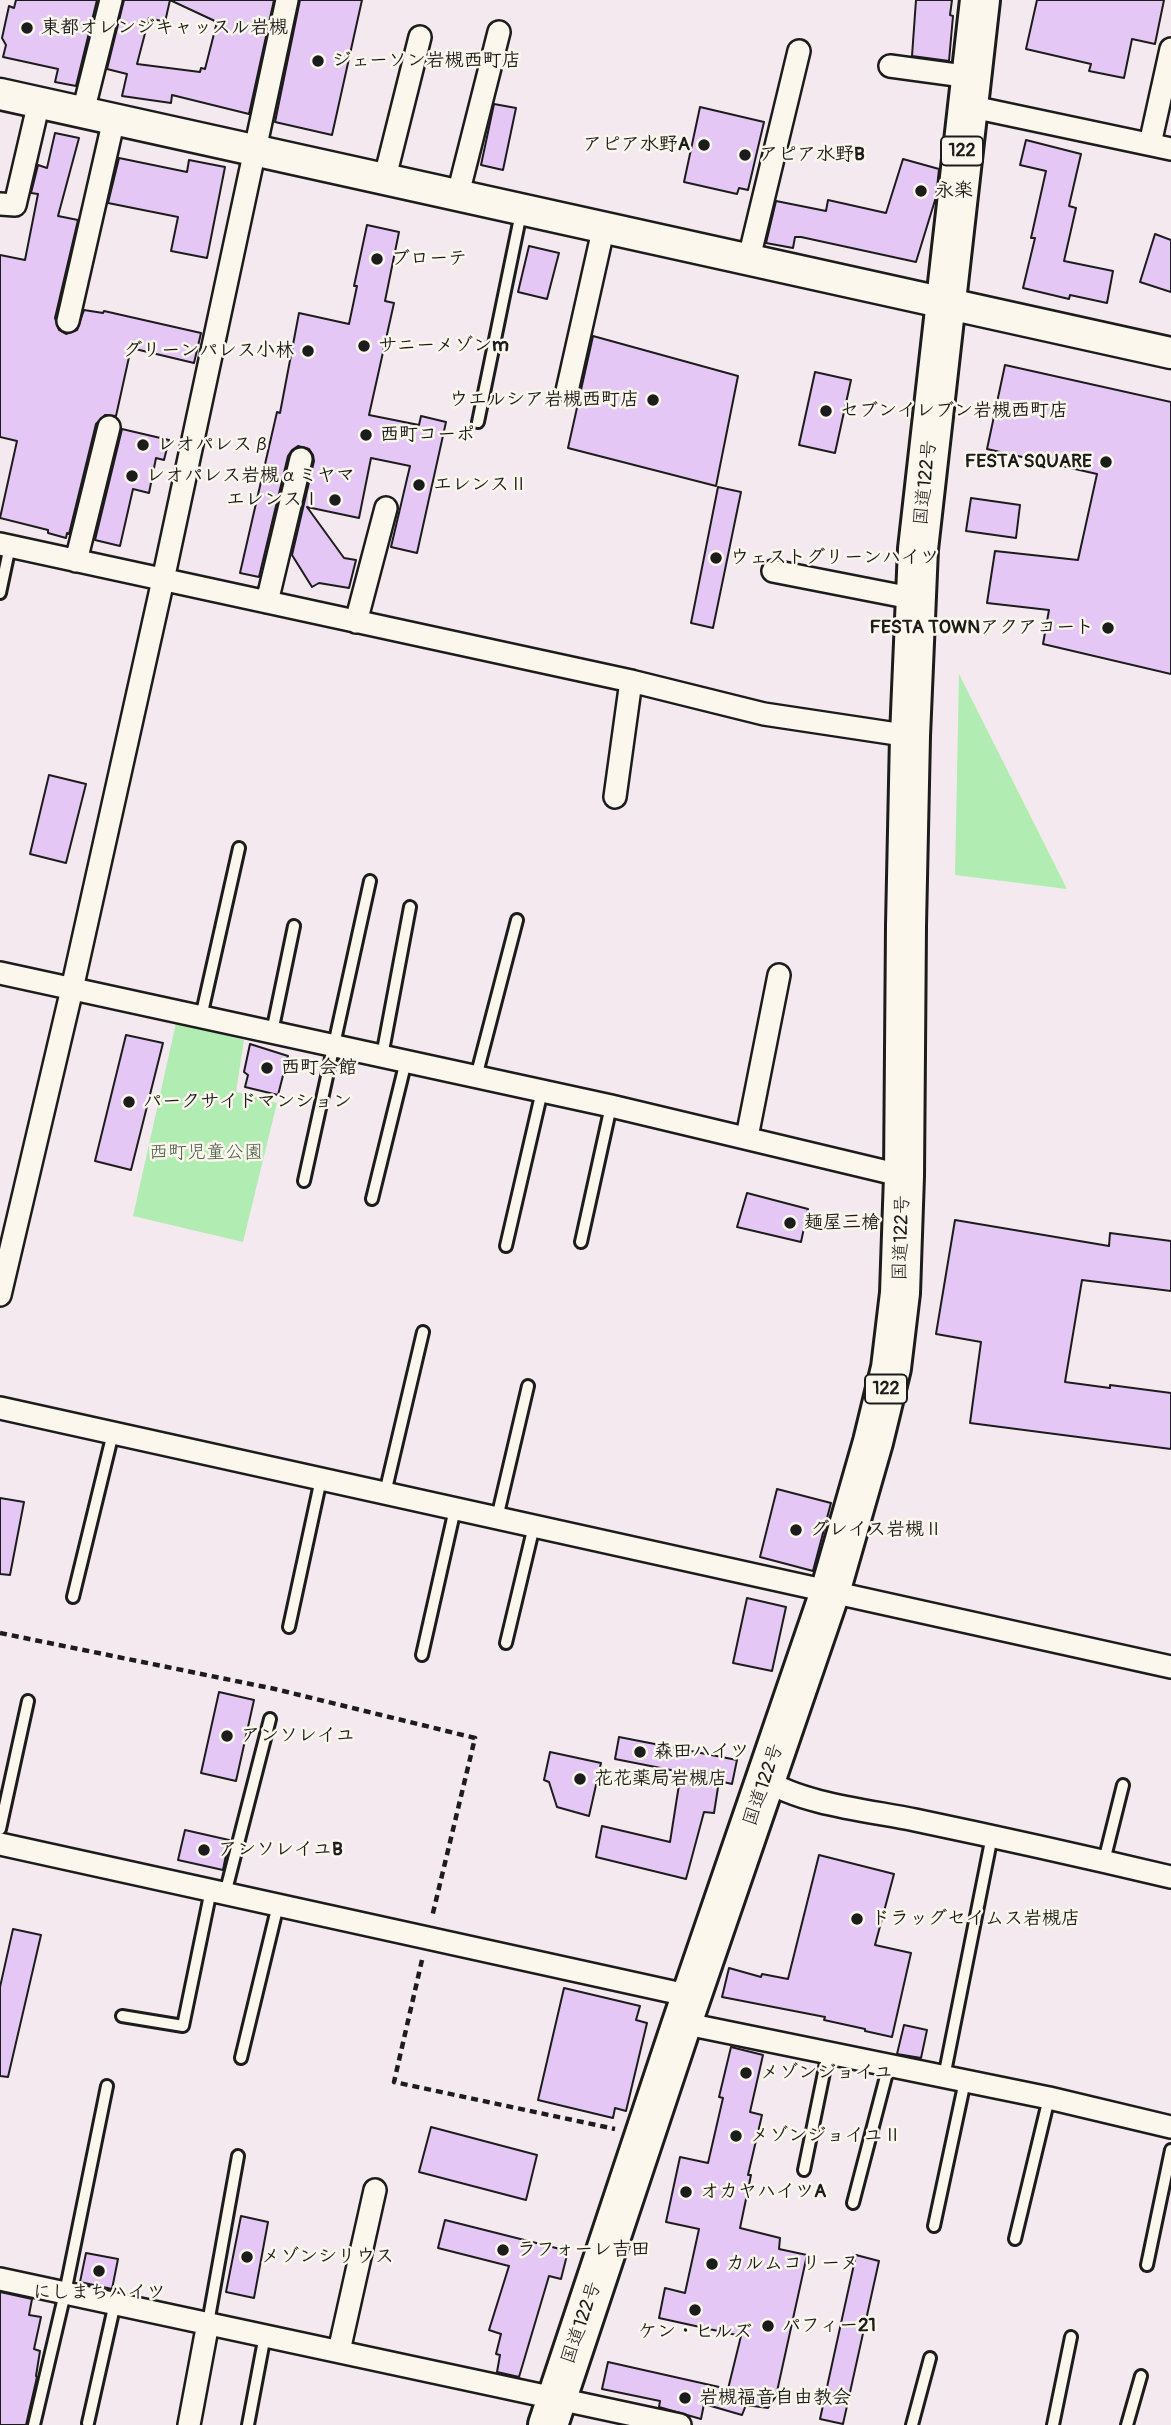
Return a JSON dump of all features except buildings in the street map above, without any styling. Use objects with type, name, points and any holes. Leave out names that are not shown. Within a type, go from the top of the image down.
[{"type":"highway","name":"国道122号","points":[[553,2411],[686,2009],[830,1592],[873,1443],[891,1368],[900,1293],[910,736],[920,536],[980,0]]},
{"type":"street","points":[[83,112],[111,0]]},
{"type":"street","points":[[0,1295],[72,989],[163,580],[287,0]]},
{"type":"street","points":[[458,194],[499,32]]},
{"type":"street","points":[[385,177],[420,37]]},
{"type":"street","points":[[890,66],[1161,146],[1171,49]]},
{"type":"street","points":[[749,258],[799,51]]},
{"type":"street","points":[[0,94],[385,177],[1171,353]]},
{"type":"street","points":[[0,204],[15,205],[38,102]]},
{"type":"street","points":[[68,321],[114,119]]},
{"type":"street","points":[[567,391],[604,226]]},
{"type":"street","points":[[76,561],[109,427]]},
{"type":"street","points":[[267,602],[301,459]]},
{"type":"street","points":[[356,622],[386,508]]},
{"type":"street","points":[[5,545],[631,681],[764,714],[910,736]]},
{"type":"street","points":[[773,571],[916,599]]},
{"type":"street","points":[[615,797],[631,681]]},
{"type":"street","points":[[0,973],[611,1106],[904,1176]]},
{"type":"street","points":[[747,1137],[779,975]]},
{"type":"street","points":[[0,1408],[1171,1667]]},
{"type":"street","points":[[766,1780],[815,1799],[1171,1877]]},
{"type":"street","points":[[0,1844],[427,1938],[686,2009],[828,2053],[1049,2098],[1171,2127]]},
{"type":"street","points":[[340,2351],[375,2190]]},
{"type":"street","points":[[0,2279],[340,2351],[553,2411],[680,2425]]},
{"type":"street","points":[[189,2425],[208,2323]]},
{"type":"lane","points":[[478,422],[522,208]]},
{"type":"lane","points":[[0,593],[5,545]]},
{"type":"lane","points":[[201,1017],[239,848]]},
{"type":"lane","points":[[304,1181],[370,881]]},
{"type":"lane","points":[[382,1056],[410,907]]},
{"type":"lane","points":[[476,1077],[517,920]]},
{"type":"lane","points":[[272,1032],[295,926]]},
{"type":"lane","points":[[372,1199],[406,1061]]},
{"type":"lane","points":[[506,1246],[542,1091]]},
{"type":"lane","points":[[581,1242],[611,1106]]},
{"type":"lane","points":[[385,1493],[422,1332]]},
{"type":"lane","points":[[497,1518],[528,1386]]},
{"type":"lane","points":[[73,1597],[113,1433]]},
{"type":"lane","points":[[289,1627],[321,1479]]},
{"type":"lane","points":[[422,1655],[455,1509]]},
{"type":"lane","points":[[506,1643],[534,1526]]},
{"type":"lane","points":[[0,1829],[28,1701]]},
{"type":"lane","points":[[122,2016],[183,2026],[218,1892],[270,1719]]},
{"type":"lane","points":[[1104,1861],[1123,1786]]},
{"type":"lane","points":[[934,2226],[992,1836]]},
{"type":"lane","points":[[241,2058],[278,1905]]},
{"type":"lane","points":[[804,2170],[828,2053]]},
{"type":"lane","points":[[853,2203],[889,2065]]},
{"type":"lane","points":[[34,2425],[65,2293],[107,2087]]},
{"type":"lane","points":[[1015,2239],[1049,2098]]},
{"type":"lane","points":[[1147,2265],[1171,2150]]},
{"type":"lane","points":[[208,2323],[238,2156]]},
{"type":"lane","points":[[88,2423],[115,2304]]},
{"type":"lane","points":[[248,2425],[265,2335]]},
{"type":"lane","points":[[1053,2425],[1071,2337]]},
{"type":"lane","points":[[912,2425],[930,2358]]},
{"type":"lane","points":[[1127,2425],[1142,2376]]},
{"type":"path","points":[[0,1633],[275,1689],[475,1738],[394,2082],[645,2136]]},
{"type":"green space","points":[[959,674],[1067,889],[955,875]]},
{"type":"green space","name":"西町児童公園","points":[[176,1023],[244,1040],[236,1092],[277,1103],[243,1242],[133,1216]]},
{"type":"place","name":"東都オレンジキャッスル岩槻","points":[[27,28]]},
{"type":"place","name":"ジェーソン岩槻西町店","points":[[318,61]]},
{"type":"place","name":"アピア水野A","points":[[704,145]]},
{"type":"place","name":"アピア水野B","points":[[745,155]]},
{"type":"place","name":"永楽","points":[[921,191]]},
{"type":"place","name":"ブローテ","points":[[377,259]]},
{"type":"place","name":"サニーメゾンm","points":[[364,346]]},
{"type":"place","name":"グリーンパレス小林","points":[[308,351]]},
{"type":"place","name":"ウエルシア岩槻西町店","points":[[653,400]]},
{"type":"place","name":"セブンイレブン岩槻西町店","points":[[826,411]]},
{"type":"place","name":"西町コーポ","points":[[366,435]]},
{"type":"place","name":"レオパレスβ","points":[[143,445]]},
{"type":"place","name":"FESTA SQUARE","points":[[1106,462]]},
{"type":"place","name":"レオパレス岩槻αミヤマ","points":[[132,476]]},
{"type":"place","name":"エレンスⅡ","points":[[419,485]]},
{"type":"place","name":"エレンスⅠ","points":[[335,500]]},
{"type":"place","name":"ウェストグリーンハイツ","points":[[716,558]]},
{"type":"place","name":"FESTA TOWNアクアコート","points":[[1108,628]]},
{"type":"place","name":"西町会館","points":[[267,1068]]},
{"type":"place","name":"パークサイドマンション","points":[[129,1102]]},
{"type":"place","name":"麺屋三槍","points":[[790,1223]]},
{"type":"place","name":"グレイス岩槻Ⅱ","points":[[796,1530]]},
{"type":"place","name":"アンソレイユ","points":[[227,1736]]},
{"type":"place","name":"森田ハイツ","points":[[640,1752]]},
{"type":"place","name":"花花薬局岩槻店","points":[[580,1779]]},
{"type":"place","name":"アンソレイユB","points":[[204,1850]]},
{"type":"place","name":"ドラッグセイムス岩槻店","points":[[857,1919]]},
{"type":"place","name":"メゾンジョイユ","points":[[746,2073]]},
{"type":"place","name":"メゾンジョイユⅡ","points":[[736,2136]]},
{"type":"place","name":"オカヤハイツA","points":[[686,2192]]},
{"type":"place","name":"ラフォーレ吉田","points":[[503,2250]]},
{"type":"place","name":"メゾンシリウス","points":[[247,2257]]},
{"type":"place","name":"カルムコリーヌ","points":[[712,2264]]},
{"type":"place","name":"にしまちハイツ","points":[[99,2271]]},
{"type":"place","name":"ケン・ヒルズ","points":[[695,2310]]},
{"type":"place","name":"パフィー21","points":[[768,2326]]},
{"type":"place","name":"岩槻福音自由教会","points":[[685,2398]]}]
